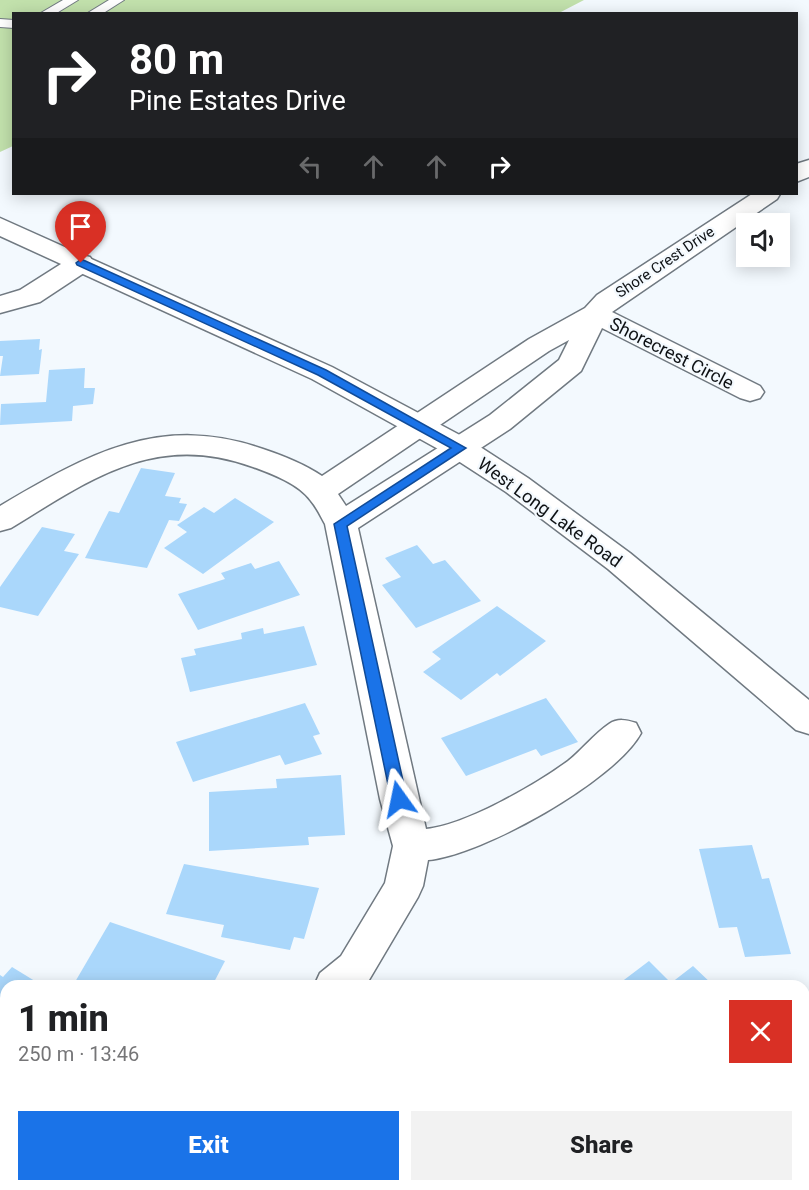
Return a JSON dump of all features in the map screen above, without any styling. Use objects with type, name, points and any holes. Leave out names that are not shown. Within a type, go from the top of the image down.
[{"type":"street","name":"Shore Crest Drive","points":[[340,524],[500,422],[571,365],[595,314],[607,301],[766,195]]},
{"type":"street","name":"West Long Lake Road","points":[[0,226],[322,373],[460,448],[517,484],[619,561],[809,720]]},
{"type":"street","points":[[0,305],[30,296],[81,263]]},
{"type":"street","name":"Shore Crest Drive","points":[[321,491],[539,345],[595,314]]},
{"type":"street","name":"Shorecrest Circle","points":[[595,314],[750,392]]},
{"type":"street","points":[[0,520],[113,458],[148,447],[180,443],[224,446],[261,458],[296,475],[321,491],[340,524],[399,799],[412,846],[404,886],[355,968],[341,980]]},
{"type":"street","points":[[412,846],[443,843],[520,810],[580,771],[623,732]]},
{"type":"lane","points":[[49,12],[72,0]]},
{"type":"lane","points":[[96,12],[118,0]]},
{"type":"green space","points":[[0,0],[584,0],[561,12],[12,12],[12,146],[0,152]]},
{"type":"building","points":[[40,339],[39,350],[42,349],[39,374],[0,376],[3,356],[0,356],[0,341]]},
{"type":"building","points":[[85,368],[84,388],[95,388],[93,404],[73,406],[72,421],[0,425],[1,404],[46,402],[49,370]]},
{"type":"building","points":[[141,468],[175,473],[165,496],[181,498],[179,503],[187,504],[179,521],[169,520],[147,568],[85,558],[109,511],[119,513]]},
{"type":"building","points":[[235,498],[274,522],[203,574],[164,548],[187,532],[177,525],[204,507],[214,513]]},
{"type":"building","points":[[42,527],[75,534],[64,551],[79,554],[38,616],[0,607],[0,587]]},
{"type":"building","points":[[417,545],[433,564],[445,560],[481,601],[416,628],[382,585],[401,577],[385,558]]},
{"type":"building","points":[[279,561],[300,595],[198,630],[178,594],[225,579],[221,573],[251,563],[255,569]]},
{"type":"building","points":[[497,606],[546,641],[500,676],[497,673],[461,700],[423,672],[441,659],[432,652]]},
{"type":"building","points":[[304,626],[317,665],[190,692],[181,658],[196,655],[194,649],[242,639],[241,633],[263,628],[264,634]]},
{"type":"building","points":[[546,698],[578,742],[541,756],[536,749],[466,776],[441,738]]},
{"type":"building","points":[[305,703],[320,734],[313,736],[322,754],[285,765],[280,755],[193,782],[176,742]]},
{"type":"building","points":[[341,775],[345,835],[308,837],[309,845],[209,851],[209,792],[277,788],[276,779]]},
{"type":"building","points":[[752,845],[762,879],[769,878],[791,954],[745,957],[737,927],[719,928],[699,849]]},
{"type":"building","points":[[184,864],[319,888],[304,939],[294,937],[290,950],[221,937],[224,925],[166,914]]},
{"type":"building","points":[[110,922],[225,961],[215,980],[76,980]]},
{"type":"building","points":[[649,961],[668,980],[624,980]]},
{"type":"building","points":[[693,966],[708,980],[675,980]]},
{"type":"building","points":[[12,967],[33,980],[0,980],[0,975],[3,977]]},
{"type":"route","points":[[81,263],[322,373],[460,448],[340,524],[399,799]]}]
